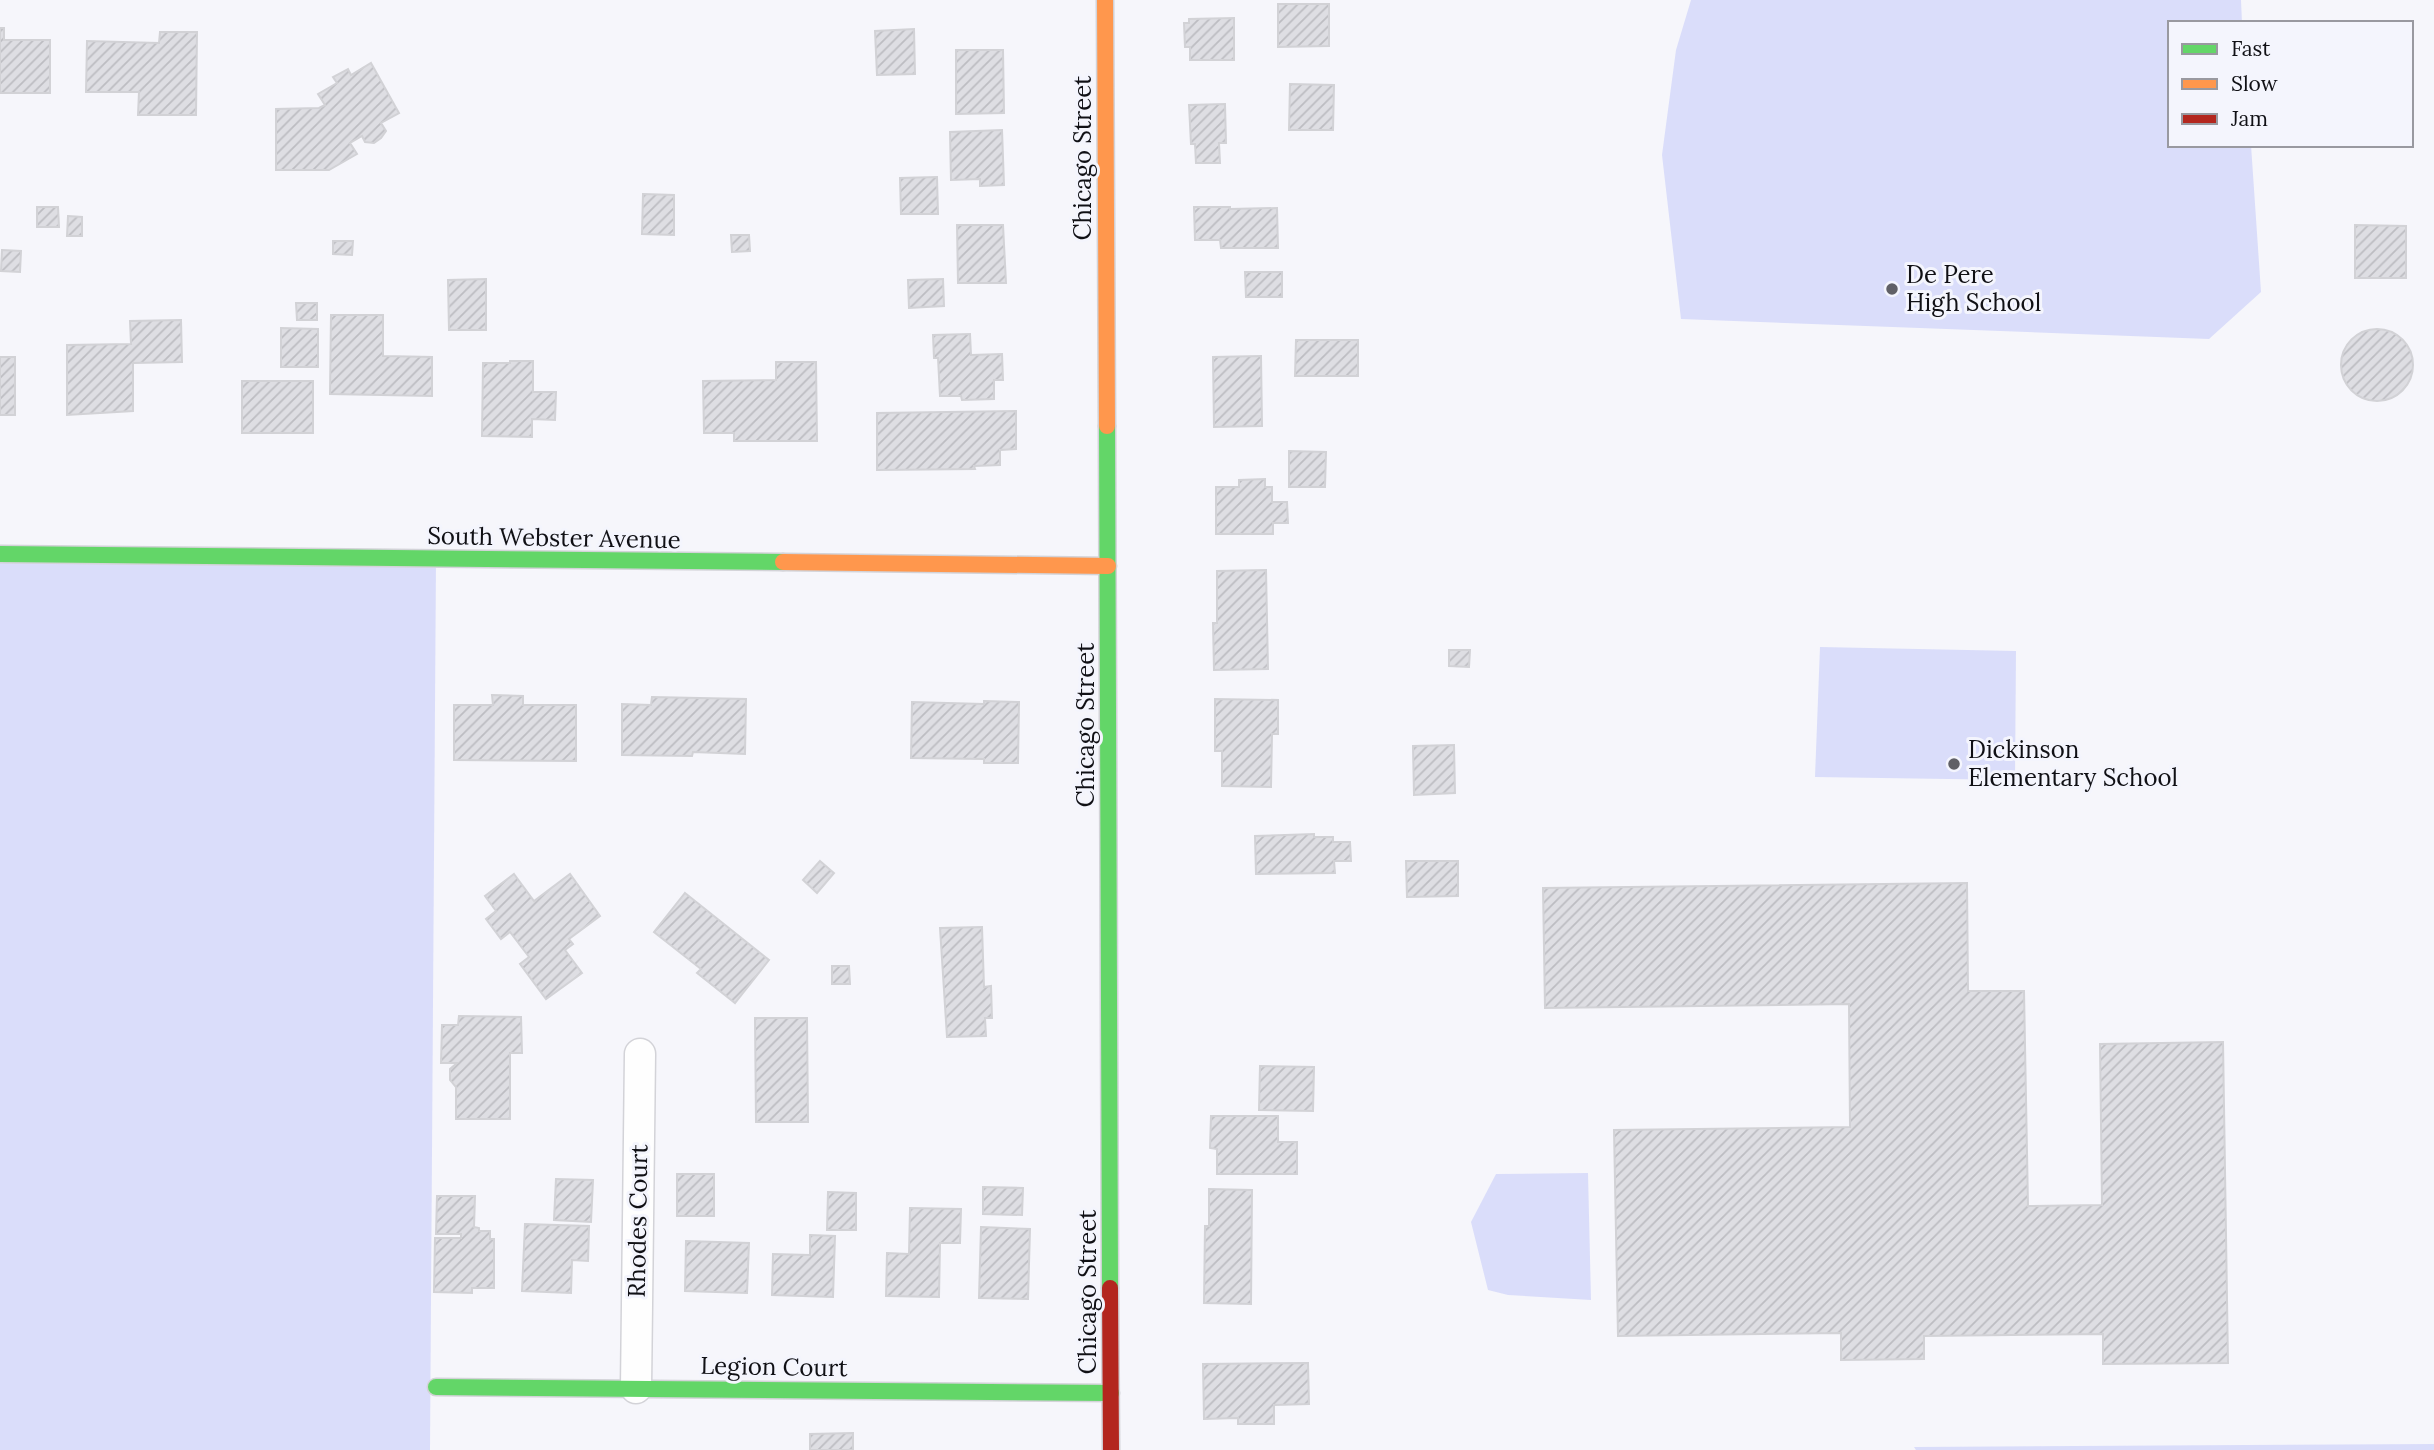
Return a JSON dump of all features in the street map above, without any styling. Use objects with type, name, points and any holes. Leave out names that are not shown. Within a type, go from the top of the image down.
[{"type":"street","name":"Chicago Street","points":[[1105,0],[1111,1450]]},
{"type":"street","name":"South Webster Avenue","points":[[0,554],[1108,566]]},
{"type":"street","name":"Rhodes Court","points":[[636,1388],[640,1054]]},
{"type":"street","name":"Legion Court","points":[[436,1387],[1111,1393]]},
{"type":"shaded area","points":[[1691,0],[2241,0],[2242,21],[2168,21],[2168,147],[2251,147],[2261,292],[2209,339],[1681,319],[1662,155],[1676,50]]},
{"type":"shaded area","points":[[0,554],[436,559],[430,1450],[0,1450]]},
{"type":"shaded area","points":[[1820,647],[2016,651],[2015,780],[1815,777]]},
{"type":"shaded area","points":[[1588,1173],[1591,1300],[1508,1295],[1488,1290],[1471,1222],[1496,1174]]},
{"type":"shaded area","points":[[2434,1444],[2434,1450],[1916,1450],[1914,1447]]},
{"type":"building","points":[[1278,4],[1329,4],[1329,46],[1278,47]]},
{"type":"building","points":[[1234,18],[1234,60],[1190,60],[1190,47],[1185,47],[1184,23],[1189,23],[1189,19]]},
{"type":"building","points":[[0,28],[4,28],[4,40],[50,40],[50,93],[0,93]]},
{"type":"building","points":[[914,29],[915,74],[877,75],[875,31]]},
{"type":"building","points":[[160,32],[197,32],[196,115],[138,115],[139,92],[86,92],[87,41],[159,43]]},
{"type":"building","points":[[956,50],[1003,50],[1004,113],[956,114]]},
{"type":"building","points":[[371,63],[399,113],[381,123],[386,131],[381,138],[374,143],[365,142],[362,136],[350,143],[357,154],[329,170],[276,170],[276,109],[319,108],[325,105],[318,94],[337,83],[333,77],[348,69],[351,75]]},
{"type":"building","points":[[1290,84],[1334,85],[1333,130],[1289,130]]},
{"type":"building","points":[[1225,104],[1226,143],[1219,143],[1220,163],[1196,163],[1195,144],[1191,144],[1189,105]]},
{"type":"building","points":[[1002,130],[1004,185],[980,186],[980,179],[951,180],[950,132]]},
{"type":"building","points":[[937,177],[938,214],[901,214],[900,178]]},
{"type":"building","points":[[643,194],[674,195],[674,235],[642,234]]},
{"type":"building","points":[[37,207],[58,207],[59,227],[37,227]]},
{"type":"building","points":[[1194,207],[1277,208],[1278,248],[1221,248],[1220,240],[1195,240]]},
{"type":"building","points":[[68,216],[82,217],[82,236],[67,236]]},
{"type":"building","points":[[957,225],[1003,225],[1006,283],[958,283]]},
{"type":"building","points":[[2355,225],[2406,226],[2406,278],[2355,278]]},
{"type":"building","points":[[731,235],[749,235],[750,251],[732,252]]},
{"type":"building","points":[[333,241],[353,241],[352,255],[333,254]]},
{"type":"building","points":[[2,250],[21,251],[20,272],[1,271]]},
{"type":"building","points":[[1245,272],[1282,272],[1282,297],[1246,297]]},
{"type":"building","points":[[486,279],[486,330],[449,330],[448,280]]},
{"type":"building","points":[[943,279],[944,306],[909,308],[908,280]]},
{"type":"building","points":[[296,303],[317,303],[317,320],[297,320]]},
{"type":"building","points":[[331,315],[383,315],[383,356],[432,357],[432,396],[330,394]]},
{"type":"building","points":[[181,320],[182,362],[133,363],[133,411],[67,415],[67,345],[131,344],[130,321]]},
{"type":"building","points":[[281,328],[318,329],[318,367],[281,367]]},
{"type":"building","points":[[2377,329],[2391,332],[2403,339],[2410,351],[2413,365],[2410,379],[2403,391],[2391,398],[2377,401],[2363,398],[2351,391],[2344,379],[2341,365],[2344,351],[2351,339],[2363,332]]},
{"type":"building","points":[[970,334],[971,355],[1002,354],[1003,380],[994,380],[994,399],[962,400],[961,396],[940,396],[938,358],[934,358],[933,335]]},
{"type":"building","points":[[1296,340],[1358,340],[1358,376],[1295,376]]},
{"type":"building","points":[[1261,356],[1262,426],[1214,427],[1213,357]]},
{"type":"building","points":[[0,357],[15,357],[15,415],[0,415]]},
{"type":"building","points":[[533,361],[533,392],[556,392],[555,420],[532,419],[532,437],[482,436],[483,363]]},
{"type":"building","points":[[776,362],[816,362],[817,441],[734,441],[734,433],[704,433],[703,381],[776,380]]},
{"type":"building","points":[[242,381],[313,381],[313,433],[242,433]]},
{"type":"building","points":[[1016,411],[1016,449],[1000,450],[1000,465],[974,466],[975,469],[877,470],[877,413]]},
{"type":"building","points":[[1289,451],[1326,452],[1325,487],[1289,487]]},
{"type":"building","points":[[1265,479],[1265,487],[1272,487],[1272,502],[1287,502],[1288,523],[1273,523],[1273,534],[1216,534],[1216,487],[1239,487],[1239,480]]},
{"type":"building","points":[[1266,570],[1268,669],[1214,670],[1213,623],[1217,623],[1217,571]]},
{"type":"building","points":[[1449,650],[1470,650],[1469,667],[1449,666]]},
{"type":"building","points":[[492,695],[523,696],[523,705],[576,705],[576,761],[454,760],[454,705],[493,705]]},
{"type":"building","points":[[652,697],[746,699],[745,754],[693,752],[692,756],[622,755],[622,704],[651,705]]},
{"type":"building","points":[[1215,699],[1278,700],[1278,734],[1272,734],[1271,787],[1222,786],[1222,751],[1215,751]]},
{"type":"building","points":[[984,701],[1019,702],[1018,763],[984,763],[984,759],[911,758],[912,702],[984,704]]},
{"type":"building","points":[[1454,745],[1455,793],[1414,795],[1413,746]]},
{"type":"building","points":[[1314,834],[1314,837],[1333,837],[1333,842],[1350,842],[1351,861],[1334,861],[1335,873],[1256,874],[1255,836]]},
{"type":"building","points":[[820,861],[834,873],[817,893],[803,880]]},
{"type":"building","points":[[1406,861],[1458,861],[1458,896],[1407,897]]},
{"type":"building","points":[[514,874],[534,901],[570,874],[600,916],[569,939],[573,944],[565,950],[582,973],[546,999],[520,964],[529,957],[510,932],[501,939],[486,919],[496,911],[485,896]]},
{"type":"building","points":[[1967,883],[1968,991],[2024,991],[2028,1206],[2102,1205],[2100,1044],[2223,1042],[2228,1363],[2103,1364],[2103,1334],[1924,1336],[1924,1359],[1841,1360],[1841,1333],[1618,1336],[1614,1130],[1850,1127],[1849,1004],[1545,1008],[1543,888]]},
{"type":"building","points":[[685,893],[769,960],[735,1003],[697,973],[701,969],[654,932]]},
{"type":"building","points":[[982,927],[984,987],[991,986],[992,1018],[985,1018],[986,1036],[947,1037],[940,928]]},
{"type":"building","points":[[832,966],[849,966],[850,984],[832,984]]},
{"type":"building","points":[[459,1016],[521,1017],[522,1053],[510,1053],[510,1119],[456,1119],[456,1087],[450,1080],[450,1069],[457,1063],[441,1063],[442,1025],[458,1025]]},
{"type":"building","points":[[755,1018],[807,1018],[808,1122],[756,1122]]},
{"type":"building","points":[[1260,1066],[1314,1067],[1313,1111],[1259,1110]]},
{"type":"building","points":[[1211,1116],[1278,1116],[1278,1142],[1297,1142],[1297,1174],[1217,1174],[1217,1149],[1210,1148]]},
{"type":"building","points":[[677,1174],[714,1174],[714,1216],[677,1216]]},
{"type":"building","points":[[556,1179],[593,1180],[591,1222],[554,1220]]},
{"type":"building","points":[[983,1187],[1023,1188],[1022,1215],[983,1214]]},
{"type":"building","points":[[1209,1189],[1252,1190],[1251,1304],[1204,1303],[1205,1226],[1209,1226]]},
{"type":"building","points":[[828,1192],[856,1193],[856,1230],[827,1230]]},
{"type":"building","points":[[437,1196],[475,1196],[474,1227],[479,1228],[479,1231],[490,1231],[490,1239],[494,1239],[494,1288],[472,1288],[472,1293],[434,1292],[435,1238],[461,1238],[461,1234],[436,1234]]},
{"type":"building","points":[[910,1208],[961,1209],[960,1243],[940,1243],[939,1297],[886,1296],[887,1253],[909,1254]]},
{"type":"building","points":[[525,1224],[589,1226],[588,1261],[572,1260],[571,1293],[522,1291]]},
{"type":"building","points":[[981,1227],[1030,1229],[1028,1299],[979,1298]]},
{"type":"building","points":[[810,1235],[835,1236],[833,1297],[772,1295],[773,1254],[810,1255]]},
{"type":"building","points":[[686,1241],[749,1243],[747,1293],[685,1291]]},
{"type":"building","points":[[1308,1363],[1309,1404],[1274,1405],[1274,1424],[1238,1424],[1238,1418],[1204,1419],[1203,1364]]},
{"type":"building","points":[[853,1433],[853,1450],[810,1450],[810,1434]]},
{"type":"traffic: fast","points":[[1107,426],[1110,1288]]},
{"type":"traffic: fast","points":[[0,554],[783,562]]},
{"type":"traffic: fast","points":[[436,1387],[1111,1393]]},
{"type":"traffic: slow","points":[[1105,0],[1107,426]]},
{"type":"traffic: slow","points":[[783,562],[1108,566]]},
{"type":"traffic: jam","points":[[1110,1288],[1111,1450]]},
{"type":"place","name":"De Pere High School","points":[[1892,289]]},
{"type":"place","name":"Dickinson Elementary School","points":[[1954,764]]}]
